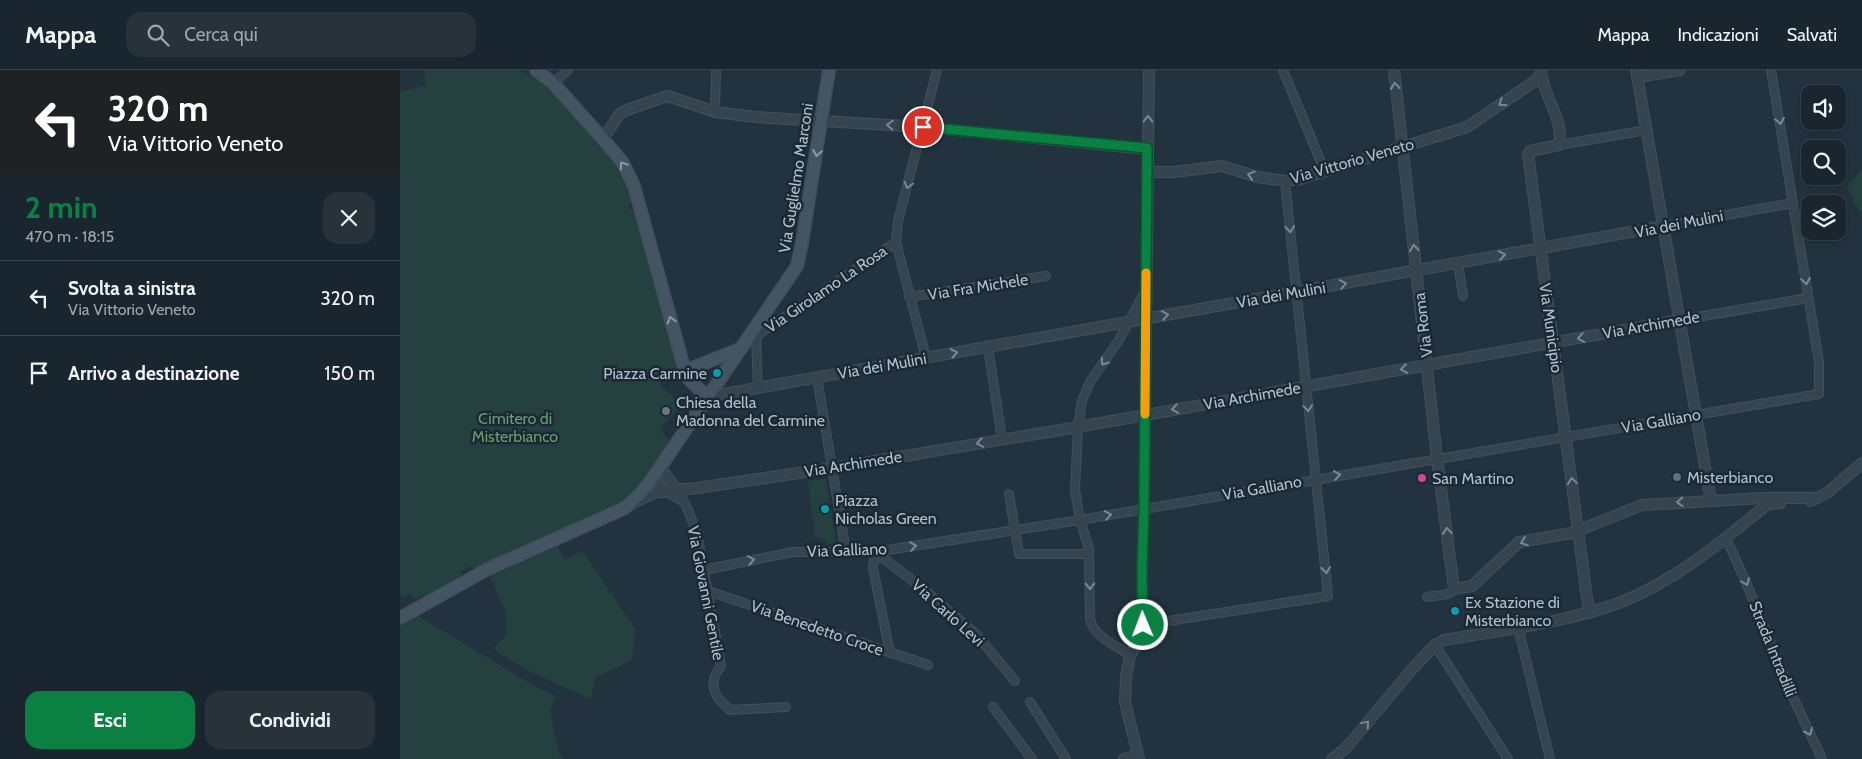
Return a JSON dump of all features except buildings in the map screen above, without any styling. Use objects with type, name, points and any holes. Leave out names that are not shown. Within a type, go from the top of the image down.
[{"type":"main road","points":[[536,70],[553,82],[623,163],[634,186],[688,378],[705,400]]},
{"type":"main road","name":"Via Guglielmo Marconi","points":[[400,618],[488,569],[625,508],[642,493],[661,468],[705,400],[742,348],[753,336],[797,266],[829,70]]},
{"type":"main road","points":[[685,369],[742,348]]},
{"type":"street","points":[[553,82],[568,70]]},
{"type":"street","points":[[714,112],[716,70]]},
{"type":"street","points":[[926,358],[896,242],[898,221],[937,70]]},
{"type":"street","points":[[1124,759],[1138,757],[1125,702],[1126,677],[1130,655],[1139,643],[1143,625],[1148,70]]},
{"type":"street","points":[[1283,70],[1326,172]]},
{"type":"street","name":"Via Roma","points":[[1394,70],[1437,458],[1454,584]]},
{"type":"street","points":[[1680,70],[1637,74],[1711,501]]},
{"type":"street","points":[[1541,72],[1549,101],[1558,120],[1561,134],[1559,145],[1647,130]]},
{"type":"street","name":"Via Vittorio Veneto","points":[[1147,172],[1174,172],[1222,166],[1258,177],[1285,181],[1300,179],[1467,126],[1535,81],[1541,72]]},
{"type":"street","points":[[1771,72],[1808,298]]},
{"type":"street","points":[[603,139],[619,115],[624,111],[667,96],[714,112],[755,117],[923,127],[1147,148]]},
{"type":"street","name":"Via Municipio","points":[[1559,145],[1530,151],[1528,154],[1589,613]]},
{"type":"street","points":[[1143,625],[1328,596],[1285,181]]},
{"type":"street","name":"Via dei Mulini","points":[[705,400],[817,377],[1793,203]]},
{"type":"street","name":"Via Girolamo La Rosa","points":[[753,336],[896,242]]},
{"type":"street","points":[[1458,263],[1463,296]]},
{"type":"street","name":"Via Fra Michele","points":[[909,297],[1046,276]]},
{"type":"street","points":[[1130,655],[1092,628],[1090,619],[1089,554],[1080,520],[1075,490],[1078,427],[1082,400],[1090,382],[1119,340],[1146,290]]},
{"type":"street","name":"Via Archimede","points":[[672,491],[832,468],[1078,427],[1808,298]]},
{"type":"street","name":"Via Galliano","points":[[704,570],[793,552],[875,552],[1080,520],[1819,394],[1819,362],[1808,298]]},
{"type":"street","points":[[753,336],[763,387]]},
{"type":"street","points":[[988,347],[1002,439]]},
{"type":"street","points":[[817,377],[846,552]]},
{"type":"street","points":[[1332,759],[1346,748],[1414,667],[1435,645],[1444,640],[1589,613],[1620,602],[1674,576],[1768,504],[1807,504],[1827,493],[1862,463]]},
{"type":"street","points":[[625,508],[649,496],[672,491],[661,468]]},
{"type":"street","name":"Via Giovanni Gentile","points":[[652,480],[672,491],[685,503],[697,533],[721,666],[715,673],[713,683],[717,699],[730,710],[786,707]]},
{"type":"street","points":[[685,503],[687,494],[692,489]]},
{"type":"street","points":[[1009,494],[1019,554],[1089,554]]},
{"type":"street","points":[[1427,597],[1448,594],[1454,584],[1472,586],[1519,542],[1572,533],[1642,505],[1763,498],[1817,498]]},
{"type":"street","name":"Strada Intradilli","points":[[1726,538],[1790,691],[1822,759]]},
{"type":"street","points":[[875,552],[873,568],[890,653]]},
{"type":"street","name":"Via Carlo Levi","points":[[875,552],[921,587],[976,634],[1015,681]]},
{"type":"street","name":"Via Benedetto Croce","points":[[708,591],[928,665]]},
{"type":"street","points":[[1518,627],[1550,759]]},
{"type":"street","points":[[1435,645],[1508,759]]},
{"type":"street","points":[[1030,702],[1066,759]]},
{"type":"street","points":[[993,707],[1032,759]]},
{"type":"green space","name":"Cimitero di Misterbianco","points":[[424,70],[519,70],[537,78],[557,96],[618,168],[626,182],[632,202],[628,205],[636,213],[679,370],[659,376],[661,386],[682,405],[660,429],[671,442],[642,485],[626,500],[474,570],[470,566],[461,571],[461,576],[424,598],[422,595],[417,599],[409,593],[405,597],[400,594],[400,92],[426,85]]},
{"type":"green space","points":[[1862,170],[1862,212],[1856,206],[1847,186]]},
{"type":"green space","points":[[826,479],[836,544],[827,544],[824,539],[815,537],[808,481]]},
{"type":"green space","points":[[558,546],[564,559],[583,551],[636,630],[632,660],[595,678],[591,699],[535,674],[494,650],[495,646],[506,635],[506,613],[490,576]]},
{"type":"green space","points":[[415,614],[541,690],[557,696],[550,710],[559,754],[564,759],[400,759],[400,625]]},
{"type":"slow traffic","points":[[1145,414],[1146,273]]},
{"type":"place","name":"Piazza Carmine","points":[[717,373]]},
{"type":"place","name":"Chiesa della Madonna del Carmine","points":[[666,411]]},
{"type":"place","name":"Misterbianco","points":[[1677,477]]},
{"type":"place","name":"San Martino","points":[[1422,478]]},
{"type":"place","name":"Piazza Nicholas Green","points":[[825,509]]},
{"type":"place","name":"Ex Stazione di Misterbianco","points":[[1455,611]]},
{"type":"route","points":[[923,127],[1147,148],[1143,625]]}]
